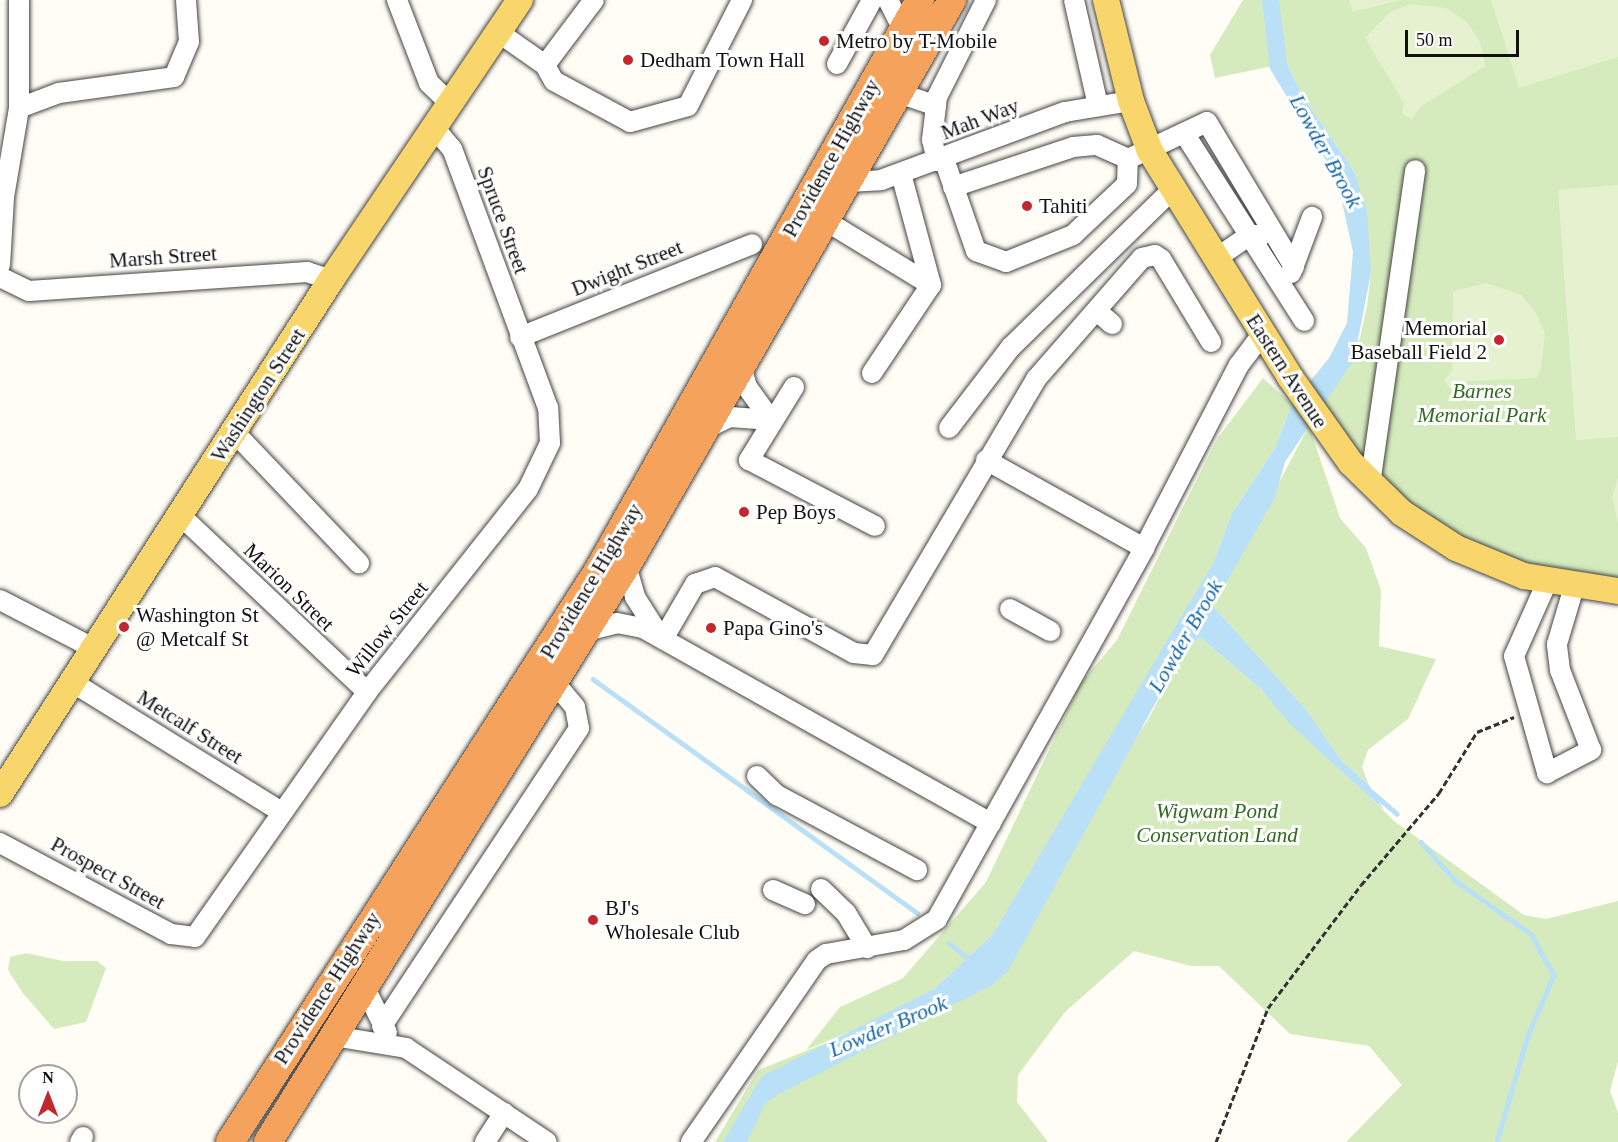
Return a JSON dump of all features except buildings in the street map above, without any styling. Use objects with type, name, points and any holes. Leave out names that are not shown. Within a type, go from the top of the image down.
[{"type":"highway","name":"Providence Highway","points":[[230,1142],[598,571],[920,0]]},
{"type":"highway","name":"Providence Highway","points":[[270,1140],[586,632],[952,0]]},
{"type":"main road","name":"Washington Street","points":[[0,794],[180,514],[235,433],[331,280],[520,0]]},
{"type":"main road","name":"Eastern Avenue","points":[[1106,0],[1131,101],[1139,155],[1172,190],[1290,377],[1321,422],[1370,484],[1438,538],[1501,568],[1547,582],[1618,591]]},
{"type":"street","points":[[0,265],[1,223],[20,108],[19,0]]},
{"type":"street","points":[[20,108],[59,93],[174,77],[189,42],[186,0]]},
{"type":"street","points":[[397,0],[426,77],[449,102]]},
{"type":"street","points":[[545,65],[594,0]]},
{"type":"street","points":[[498,32],[545,65],[554,81],[630,122],[688,106],[742,0]]},
{"type":"street","points":[[837,64],[872,0]]},
{"type":"street","points":[[888,0],[903,29]]},
{"type":"street","points":[[986,0],[936,106],[932,140],[953,187],[976,251],[990,260],[1021,260],[1073,236],[1127,184],[1139,155]]},
{"type":"street","points":[[1074,0],[1098,106]]},
{"type":"street","points":[[899,93],[936,106]]},
{"type":"street","name":"Mah Way","points":[[847,182],[901,174],[1065,112],[1131,101]]},
{"type":"street","points":[[953,187],[1073,147],[1097,145],[1139,155],[1208,122],[1294,267]]},
{"type":"street","name":"Spruce Street","points":[[433,126],[452,149],[520,337]]},
{"type":"street","points":[[1184,133],[1304,321]]},
{"type":"street","points":[[1370,484],[1415,170]]},
{"type":"street","points":[[872,373],[931,285],[901,174]]},
{"type":"street","points":[[949,428],[1011,347],[1172,190]]},
{"type":"street","points":[[1285,291],[1312,217]]},
{"type":"street","points":[[826,221],[931,285]]},
{"type":"street","points":[[1215,259],[1250,235],[1275,235]]},
{"type":"street","name":"Dwight Street","points":[[520,337],[752,244]]},
{"type":"street","points":[[663,639],[695,584],[716,577],[854,653],[873,655],[986,460],[1046,365],[1097,311],[1136,263],[1155,255],[1210,342]]},
{"type":"street","name":"Marsh Street","points":[[0,277],[30,291],[307,272],[331,280]]},
{"type":"street","points":[[1097,311],[1112,324]]},
{"type":"street","points":[[692,1142],[817,960],[826,954],[904,940],[930,927],[991,823],[1144,548],[1239,365],[1263,333]]},
{"type":"street","name":"Willow Street","points":[[195,936],[367,693],[528,489],[550,443],[548,408],[520,337]]},
{"type":"street","points":[[741,366],[747,387],[771,420]]},
{"type":"street","points":[[794,387],[771,420],[749,460],[875,526]]},
{"type":"street","points":[[705,429],[730,417],[771,420]]},
{"type":"street","points":[[235,433],[359,563]]},
{"type":"street","points":[[986,460],[1144,548]]},
{"type":"street","name":"Marion Street","points":[[180,514],[367,693]]},
{"type":"street","points":[[626,565],[635,597],[663,639]]},
{"type":"street","points":[[1547,582],[1514,656],[1547,773],[1591,750],[1560,670],[1557,644],[1574,587]]},
{"type":"street","points":[[0,600],[95,649]]},
{"type":"street","points":[[1010,609],[1050,632]]},
{"type":"street","points":[[586,632],[625,623],[663,639],[991,823]]},
{"type":"street","name":"Metcalf Street","points":[[72,682],[282,812]]},
{"type":"street","points":[[382,1026],[579,728],[575,707],[555,683]]},
{"type":"street","points":[[757,776],[784,800],[917,870]]},
{"type":"street","name":"Prospect Street","points":[[0,843],[171,934],[195,936]]},
{"type":"street","points":[[821,889],[846,913],[867,948]]},
{"type":"street","points":[[773,890],[805,904]]},
{"type":"street","points":[[364,986],[382,1026],[393,1043],[547,1142]]},
{"type":"street","points":[[333,1036],[393,1043]]},
{"type":"street","points":[[485,1142],[504,1113]]},
{"type":"path","points":[[1216,1142],[1268,1008],[1307,954],[1439,793],[1477,732],[1529,711]]},
{"type":"green space","name":"Barnes Memorial Park","points":[[1243,0],[1618,0],[1618,591],[1456,548],[1317,416],[1360,338],[1367,306],[1371,273],[1354,171],[1302,95],[1287,63],[1215,78],[1210,55]]},
{"type":"green space","points":[[1349,0],[1400,0],[1353,12]]},
{"type":"green space","points":[[1491,0],[1618,0],[1618,57],[1519,88]]},
{"type":"green space","points":[[1411,4],[1446,8],[1467,22],[1480,42],[1485,66],[1420,107],[1412,119],[1402,114],[1404,103],[1365,38],[1390,12]]},
{"type":"green space","points":[[1618,185],[1618,437],[1576,440],[1558,190]]},
{"type":"green space","name":"Memorial Baseball Field 2","points":[[1487,283],[1521,295],[1536,313],[1545,334],[1541,368],[1536,378],[1467,381],[1453,392],[1444,381],[1452,370],[1453,291]]},
{"type":"green space","points":[[1263,378],[1292,404],[1275,448],[1232,513],[1213,563],[1158,660],[993,934],[934,989],[893,1014],[806,1050],[840,1007],[903,978],[986,882],[1081,683],[1117,640],[1217,439]]},
{"type":"green space","points":[[1309,426],[1340,518],[1366,548],[1381,590],[1379,646],[1436,659],[1408,719],[1368,750],[1362,767],[1369,785],[1342,761],[1305,708],[1213,606]]},
{"type":"green space","points":[[1618,478],[1618,523],[1612,497]]},
{"type":"green space","name":"Wigwam Pond Conservation Land","points":[[1200,637],[1262,690],[1394,821],[1524,915],[1546,919],[1618,901],[1618,1061],[1610,1091],[1618,1113],[1618,1142],[1346,1142],[1402,1085],[1369,1046],[1290,1034],[1219,966],[1191,966],[1134,951],[1065,1012],[1018,1075],[1017,1102],[1048,1142],[715,1142],[758,1070],[976,983],[1149,718],[1182,655]]},
{"type":"green space","points":[[26,953],[63,961],[97,961],[106,968],[86,1022],[54,1029],[22,992],[8,970],[10,957]]},
{"type":"water","name":"Lowder Brook","points":[[1262,0],[1279,0],[1287,63],[1302,95],[1354,171],[1367,211],[1371,273],[1354,360],[1285,462],[1275,497],[1213,606],[1305,708],[1342,761],[1369,785],[1384,810],[1290,724],[1262,690],[1200,637],[1182,655],[1008,971],[992,985],[777,1095],[765,1104],[747,1142],[723,1142],[762,1076],[934,989],[993,934],[1213,563],[1232,513],[1275,448],[1292,404],[1329,358],[1347,323],[1353,252],[1337,179],[1270,69]]},
{"type":"waterway","points":[[593,679],[918,913]]},
{"type":"waterway","points":[[1372,792],[1397,814]]},
{"type":"waterway","points":[[1421,842],[1456,881],[1531,934],[1554,975],[1528,1036],[1497,1142]]},
{"type":"waterway","points":[[949,943],[973,962]]},
{"type":"place","name":"Metro by T-Mobile","points":[[824,41]]},
{"type":"place","name":"Dedham Town Hall","points":[[628,60]]},
{"type":"place","name":"Tahiti","points":[[1027,206]]},
{"type":"place","name":"Memorial Baseball Field 2","points":[[1499,340]]},
{"type":"place","name":"Pep Boys","points":[[744,512]]},
{"type":"place","name":"Washington St @ Metcalf St","points":[[124,627]]},
{"type":"place","name":"Papa Gino's","points":[[711,628]]},
{"type":"place","name":"BJ's Wholesale Club","points":[[593,920]]}]
